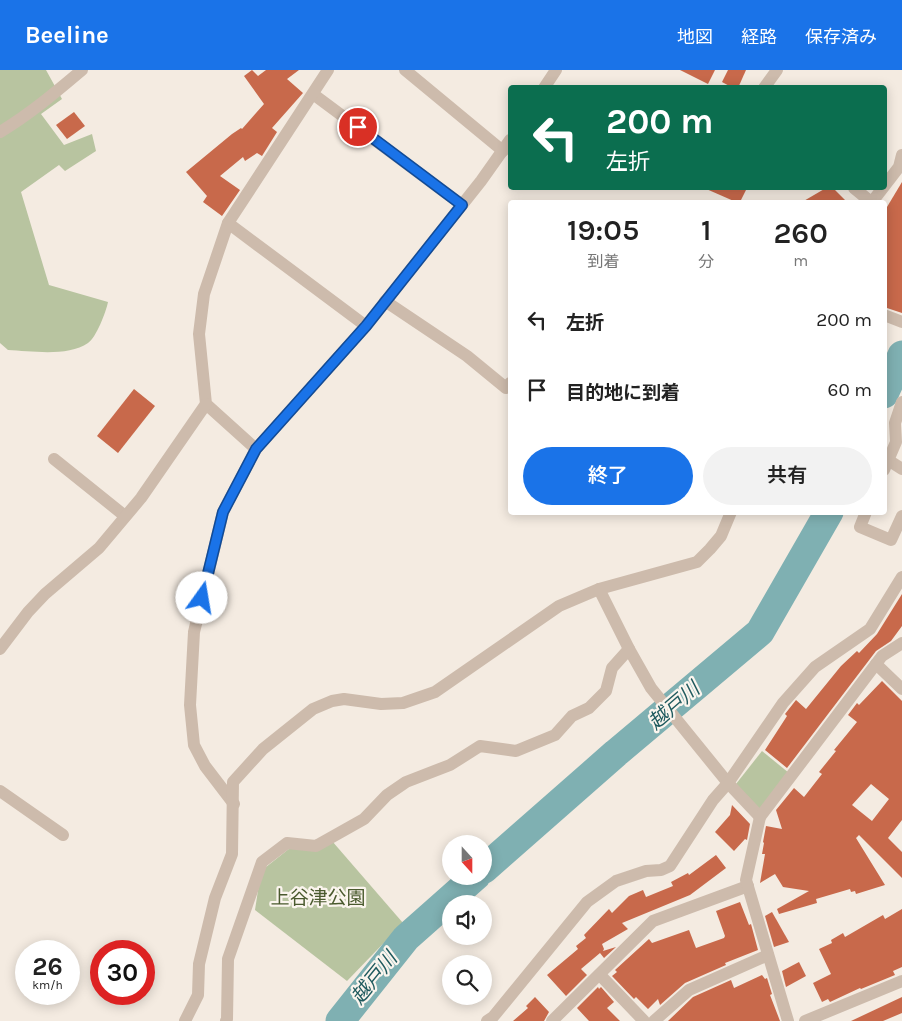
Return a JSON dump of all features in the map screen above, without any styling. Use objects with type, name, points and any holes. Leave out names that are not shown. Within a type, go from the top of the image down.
[{"type":"street","points":[[0,132],[40,105],[82,70]]},
{"type":"street","points":[[0,649],[28,612],[98,548],[141,498],[206,404],[199,334],[204,294],[228,223],[313,94],[317,75],[328,70]]},
{"type":"street","points":[[405,70],[502,151]]},
{"type":"street","points":[[546,85],[556,70]]},
{"type":"street","points":[[766,85],[777,70]]},
{"type":"street","points":[[313,94],[462,205]]},
{"type":"street","points":[[234,804],[205,766],[194,745],[190,705],[194,632],[223,512],[256,449],[366,326],[462,205],[508,143]]},
{"type":"street","points":[[887,183],[899,167],[902,155]]},
{"type":"street","points":[[857,190],[869,200]]},
{"type":"street","points":[[874,200],[881,190]]},
{"type":"street","points":[[228,223],[366,326]]},
{"type":"street","points":[[385,301],[467,356],[506,388],[508,386]]},
{"type":"street","points":[[887,316],[902,322]]},
{"type":"street","points":[[887,463],[896,442],[895,422],[902,402]]},
{"type":"street","points":[[206,404],[256,449]]},
{"type":"street","points":[[54,459],[125,516]]},
{"type":"street","points":[[887,465],[902,469]]},
{"type":"street","points":[[184,1021],[198,996],[199,964],[215,898],[232,854],[233,782],[263,749],[313,709],[344,700],[380,704],[403,703],[436,692],[559,606],[598,589],[696,562],[721,536],[730,515]]},
{"type":"street","points":[[865,515],[860,527],[891,540],[902,516]]},
{"type":"street","points":[[487,1021],[494,1017],[586,902],[616,881],[646,871],[661,870],[670,866],[713,800],[728,783],[783,703],[815,667],[870,629],[902,577]]},
{"type":"street","points":[[598,589],[651,688],[728,783],[760,817]]},
{"type":"street","points":[[788,1021],[746,880],[760,817],[882,656],[902,643]]},
{"type":"street","points":[[226,1021],[228,959],[262,862],[287,843],[316,846],[364,819],[387,795],[406,782],[450,764],[480,746],[516,751],[555,735],[572,716],[589,708],[606,691],[612,668],[629,649]]},
{"type":"street","points":[[876,664],[902,689]]},
{"type":"street","points":[[0,791],[63,836]]},
{"type":"street","points":[[552,1021],[653,921],[748,886]]},
{"type":"street","points":[[654,1021],[689,990],[768,955]]},
{"type":"street","points":[[600,975],[644,1021]]},
{"type":"street","points":[[805,1021],[902,981]]},
{"type":"green space","points":[[0,70],[46,70],[62,99],[41,114],[64,145],[92,134],[96,151],[65,171],[59,165],[21,192],[49,285],[108,302],[100,324],[91,340],[80,347],[70,350],[49,352],[8,350],[0,343]]},
{"type":"green space","points":[[762,751],[789,773],[760,810],[736,784]]},
{"type":"green space","name":"上谷津公園","points":[[332,841],[403,923],[347,981],[255,910],[261,871],[290,848]]},
{"type":"building","points":[[252,70],[258,76],[266,70],[299,70],[287,79],[303,93],[272,128],[277,132],[262,156],[257,153],[245,161],[243,157],[220,176],[240,190],[222,216],[203,202],[207,196],[186,172],[232,134],[242,129],[264,104],[244,76]]},
{"type":"building","points":[[680,70],[715,70],[708,84]]},
{"type":"building","points":[[728,70],[746,70],[739,85],[728,85],[722,82]]},
{"type":"building","points":[[74,112],[85,126],[67,139],[56,125]]},
{"type":"building","points":[[902,182],[902,313],[887,308],[887,207]]},
{"type":"building","points":[[709,190],[746,190],[741,200],[731,200]]},
{"type":"building","points":[[823,190],[835,190],[845,200],[805,200]]},
{"type":"building","points":[[134,389],[155,406],[118,453],[97,436]]},
{"type":"building","points":[[902,594],[902,626],[891,641],[876,651],[787,768],[765,750],[787,716],[785,714],[796,700],[806,709],[841,666],[857,651],[859,653],[877,634]]},
{"type":"building","points":[[882,681],[902,701],[902,820],[888,838],[902,852],[902,878],[859,835],[856,838],[885,885],[856,894],[855,891],[851,892],[850,889],[816,899],[817,903],[779,914],[777,909],[809,891],[783,887],[775,874],[760,883],[765,854],[762,854],[766,826],[782,829],[776,810],[794,788],[804,797],[822,774],[819,772],[836,751],[834,750],[857,722],[848,715],[857,703],[859,705]],"holes":[[[871,784],[889,799],[872,821],[852,805]]]},
{"type":"building","points":[[732,805],[750,824],[747,840],[745,839],[734,851],[715,832],[730,815]]},
{"type":"building","points":[[716,855],[726,868],[690,895],[622,923],[628,929],[602,944],[603,951],[616,947],[604,958],[600,953],[581,969],[587,975],[566,996],[547,975],[578,949],[576,946],[586,938],[584,935],[609,909],[612,913],[629,896],[643,890],[646,897],[673,886],[671,882],[688,873],[689,875]]},
{"type":"building","points":[[740,902],[749,925],[751,924],[758,950],[725,963],[726,965],[685,983],[660,1005],[658,999],[648,1009],[636,997],[634,999],[612,976],[617,972],[615,970],[649,939],[652,943],[689,930],[696,948],[724,938],[725,936],[716,911]]},
{"type":"building","points":[[902,909],[902,967],[893,971],[895,975],[830,1002],[828,999],[822,1002],[813,983],[831,974],[819,949],[832,943],[831,940],[843,933],[845,937],[883,915],[885,919]]},
{"type":"building","points":[[772,912],[789,942],[774,947],[765,916]]},
{"type":"building","points":[[799,962],[806,976],[786,987],[782,971]]},
{"type":"building","points":[[762,975],[765,979],[767,978],[772,994],[770,995],[780,1021],[668,1021],[693,997],[731,980],[734,988]]},
{"type":"building","points":[[598,987],[599,989],[601,987],[614,1002],[607,1008],[620,1021],[589,1021],[577,1008]]},
{"type":"building","points":[[535,997],[549,1012],[544,1021],[513,1021],[528,1008],[526,1006]]},
{"type":"building","points":[[902,997],[902,1013],[883,1021],[851,1021]]},
{"type":"waterway","name":"越戸川","points":[[887,388],[902,355]]},
{"type":"waterway","name":"越戸川","points":[[492,862],[616,753],[760,632],[827,515]]},
{"type":"waterway","name":"越戸川","points":[[340,1021],[406,938],[466,885]]},
{"type":"route","points":[[202,598],[223,512],[256,449],[366,326],[462,205],[358,127]]}]
